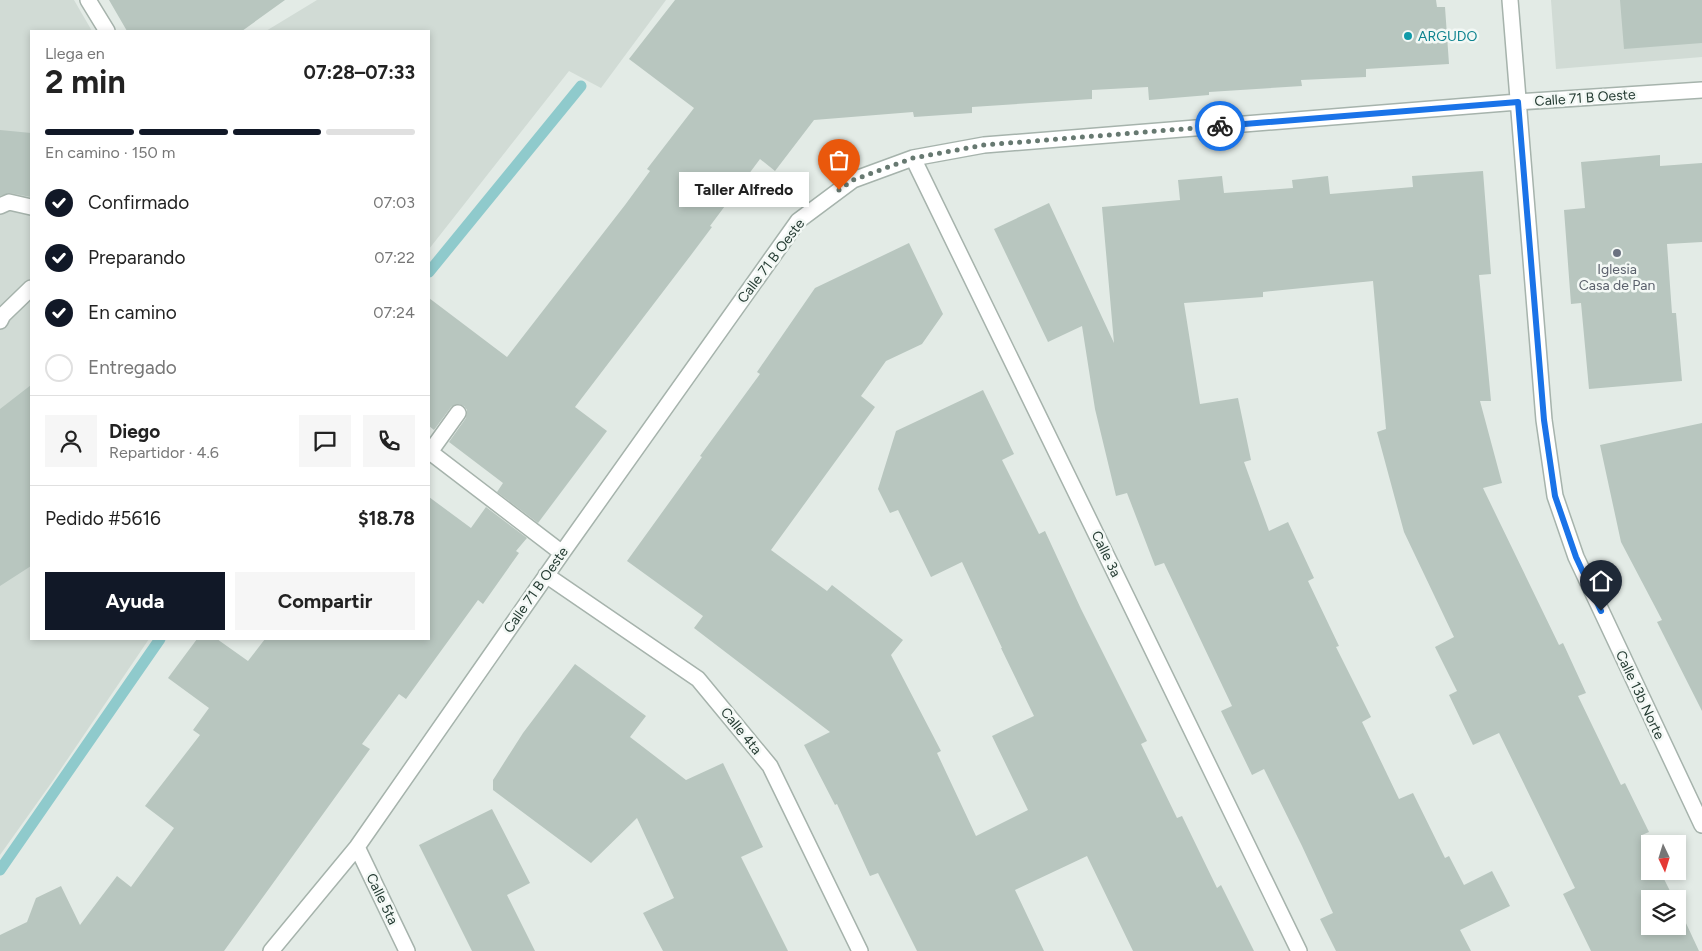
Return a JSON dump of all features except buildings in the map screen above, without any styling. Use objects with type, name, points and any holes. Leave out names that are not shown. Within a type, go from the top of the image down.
[{"type":"street","points":[[88,0],[106,30]]},
{"type":"street","name":"Calle 13b Norte","points":[[1510,0],[1544,420],[1555,496],[1576,557],[1702,825]]},
{"type":"street","name":"Calle 71 B Oeste","points":[[271,951],[357,847],[546,575],[798,221],[853,180],[913,158],[984,145],[1518,102],[1702,90]]},
{"type":"street","name":"Calle 3a","points":[[913,158],[1299,951]]},
{"type":"street","points":[[0,206],[9,202],[30,207]]},
{"type":"street","points":[[1,316],[30,289]]},
{"type":"street","points":[[458,413],[430,452],[562,553]]},
{"type":"street","name":"Calle 4ta","points":[[546,575],[698,679],[770,766],[860,951]]},
{"type":"street","name":"Calle 5ta","points":[[357,847],[407,951]]},
{"type":"shaded area","points":[[0,0],[74,0],[91,30],[30,30],[30,640],[148,640],[0,855]]},
{"type":"shaded area","points":[[317,0],[666,0],[601,88],[569,71],[430,248],[430,30],[268,30]]},
{"type":"shaded area","points":[[1551,0],[1702,0],[1702,57],[1556,69]]},
{"type":"waterway","points":[[430,271],[581,86]]},
{"type":"waterway","points":[[0,870],[159,640]]},
{"type":"way so far","points":[[839,190],[853,180],[913,158],[984,145],[1220,126]]},
{"type":"place","name":"ARGUDO","points":[[1408,36]]},
{"type":"place","name":"Taller Alfredo","points":[[839,190]]},
{"type":"place","name":"Iglesia Casa de Pan","points":[[1617,253]]},
{"type":"route","points":[[1220,126],[1518,102],[1544,420],[1555,496],[1576,557],[1601,611]]}]
